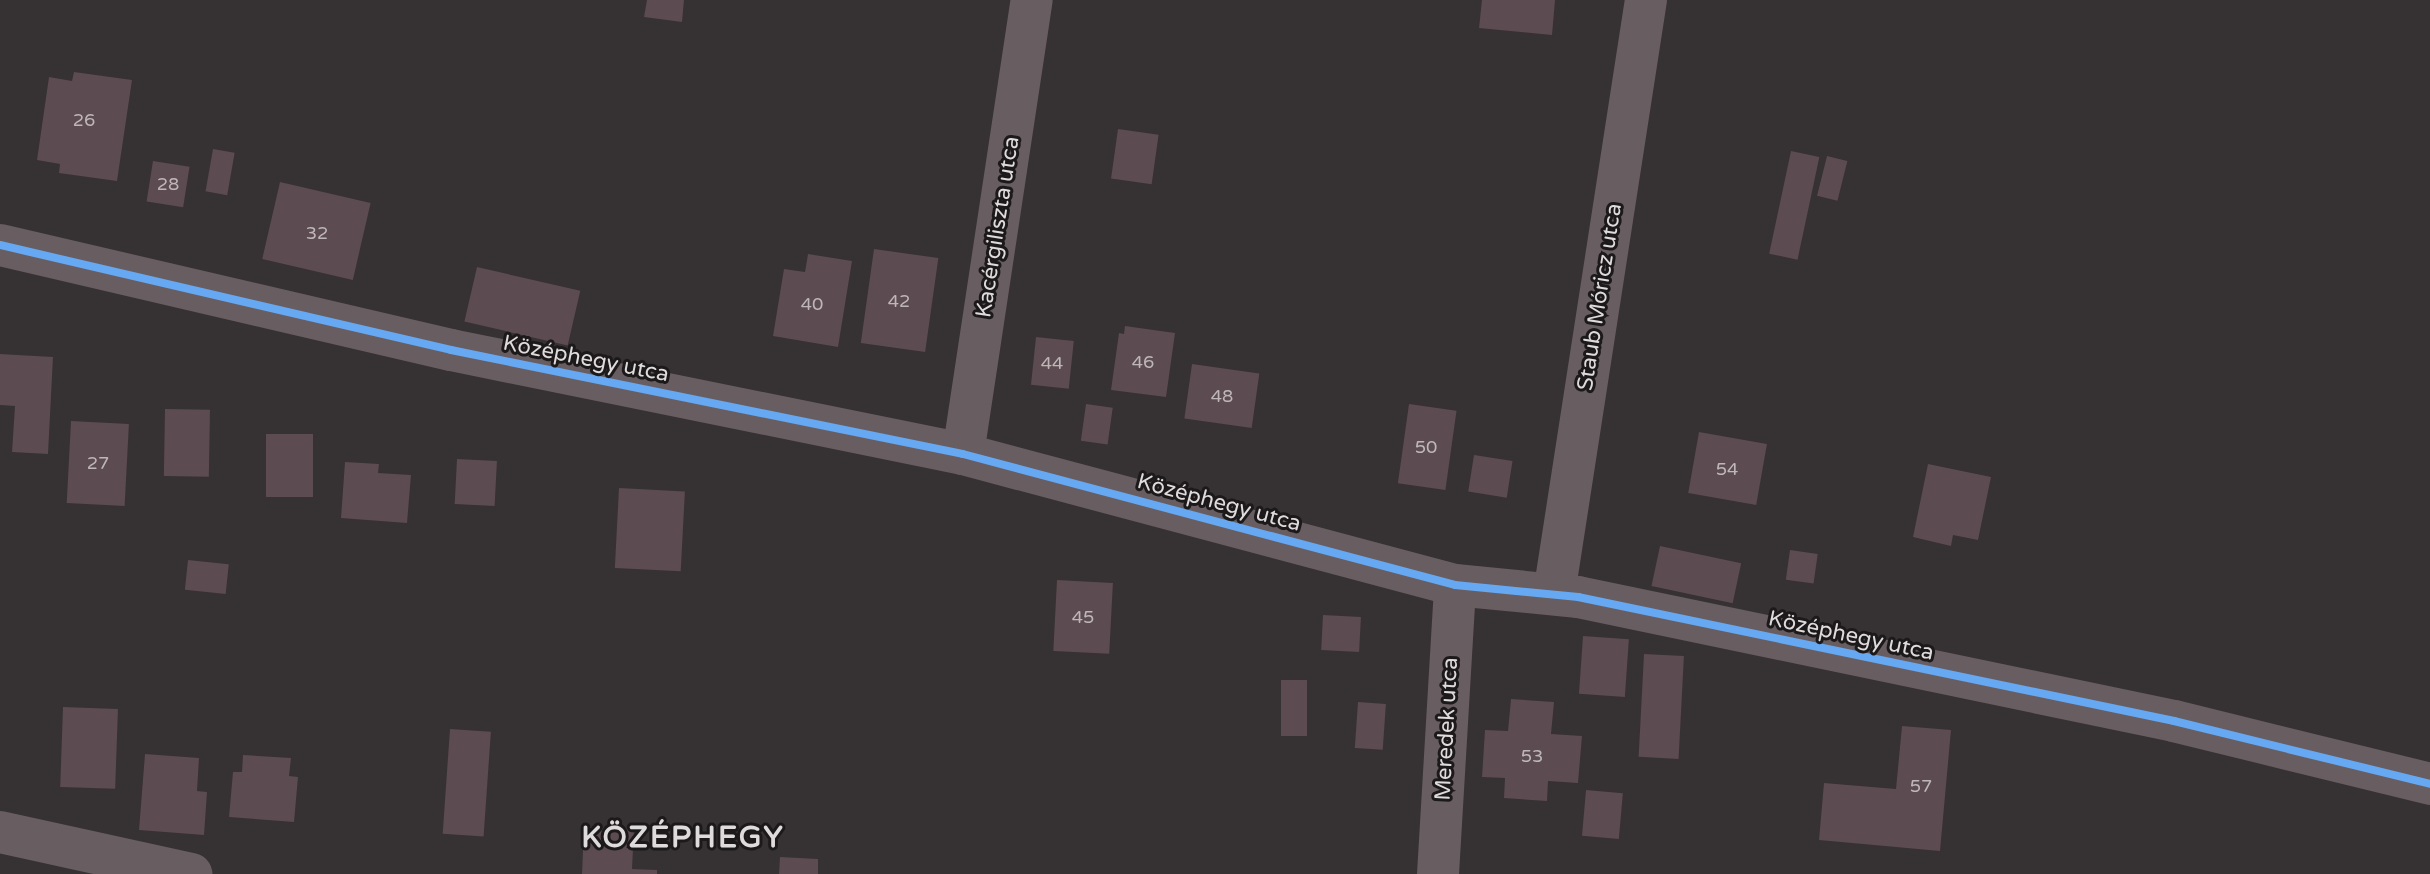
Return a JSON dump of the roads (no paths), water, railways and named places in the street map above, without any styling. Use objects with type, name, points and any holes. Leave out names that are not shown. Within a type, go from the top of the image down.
[{"type":"street","name":"Kacérgiliszta utca","points":[[963,454],[1032,0]]},
{"type":"street","name":"Staub Móricz utca","points":[[1554,594],[1646,0]]},
{"type":"street","name":"Középhegy utca","points":[[0,245],[451,350],[963,454],[1455,585],[1554,594],[2174,721],[2430,784]]},
{"type":"street","name":"Meredek utca","points":[[1438,874],[1455,585]]},
{"type":"street","points":[[0,832],[191,874]]},
{"type":"district","name":"KÖZÉPHEGY","points":[[683,838]]}]
